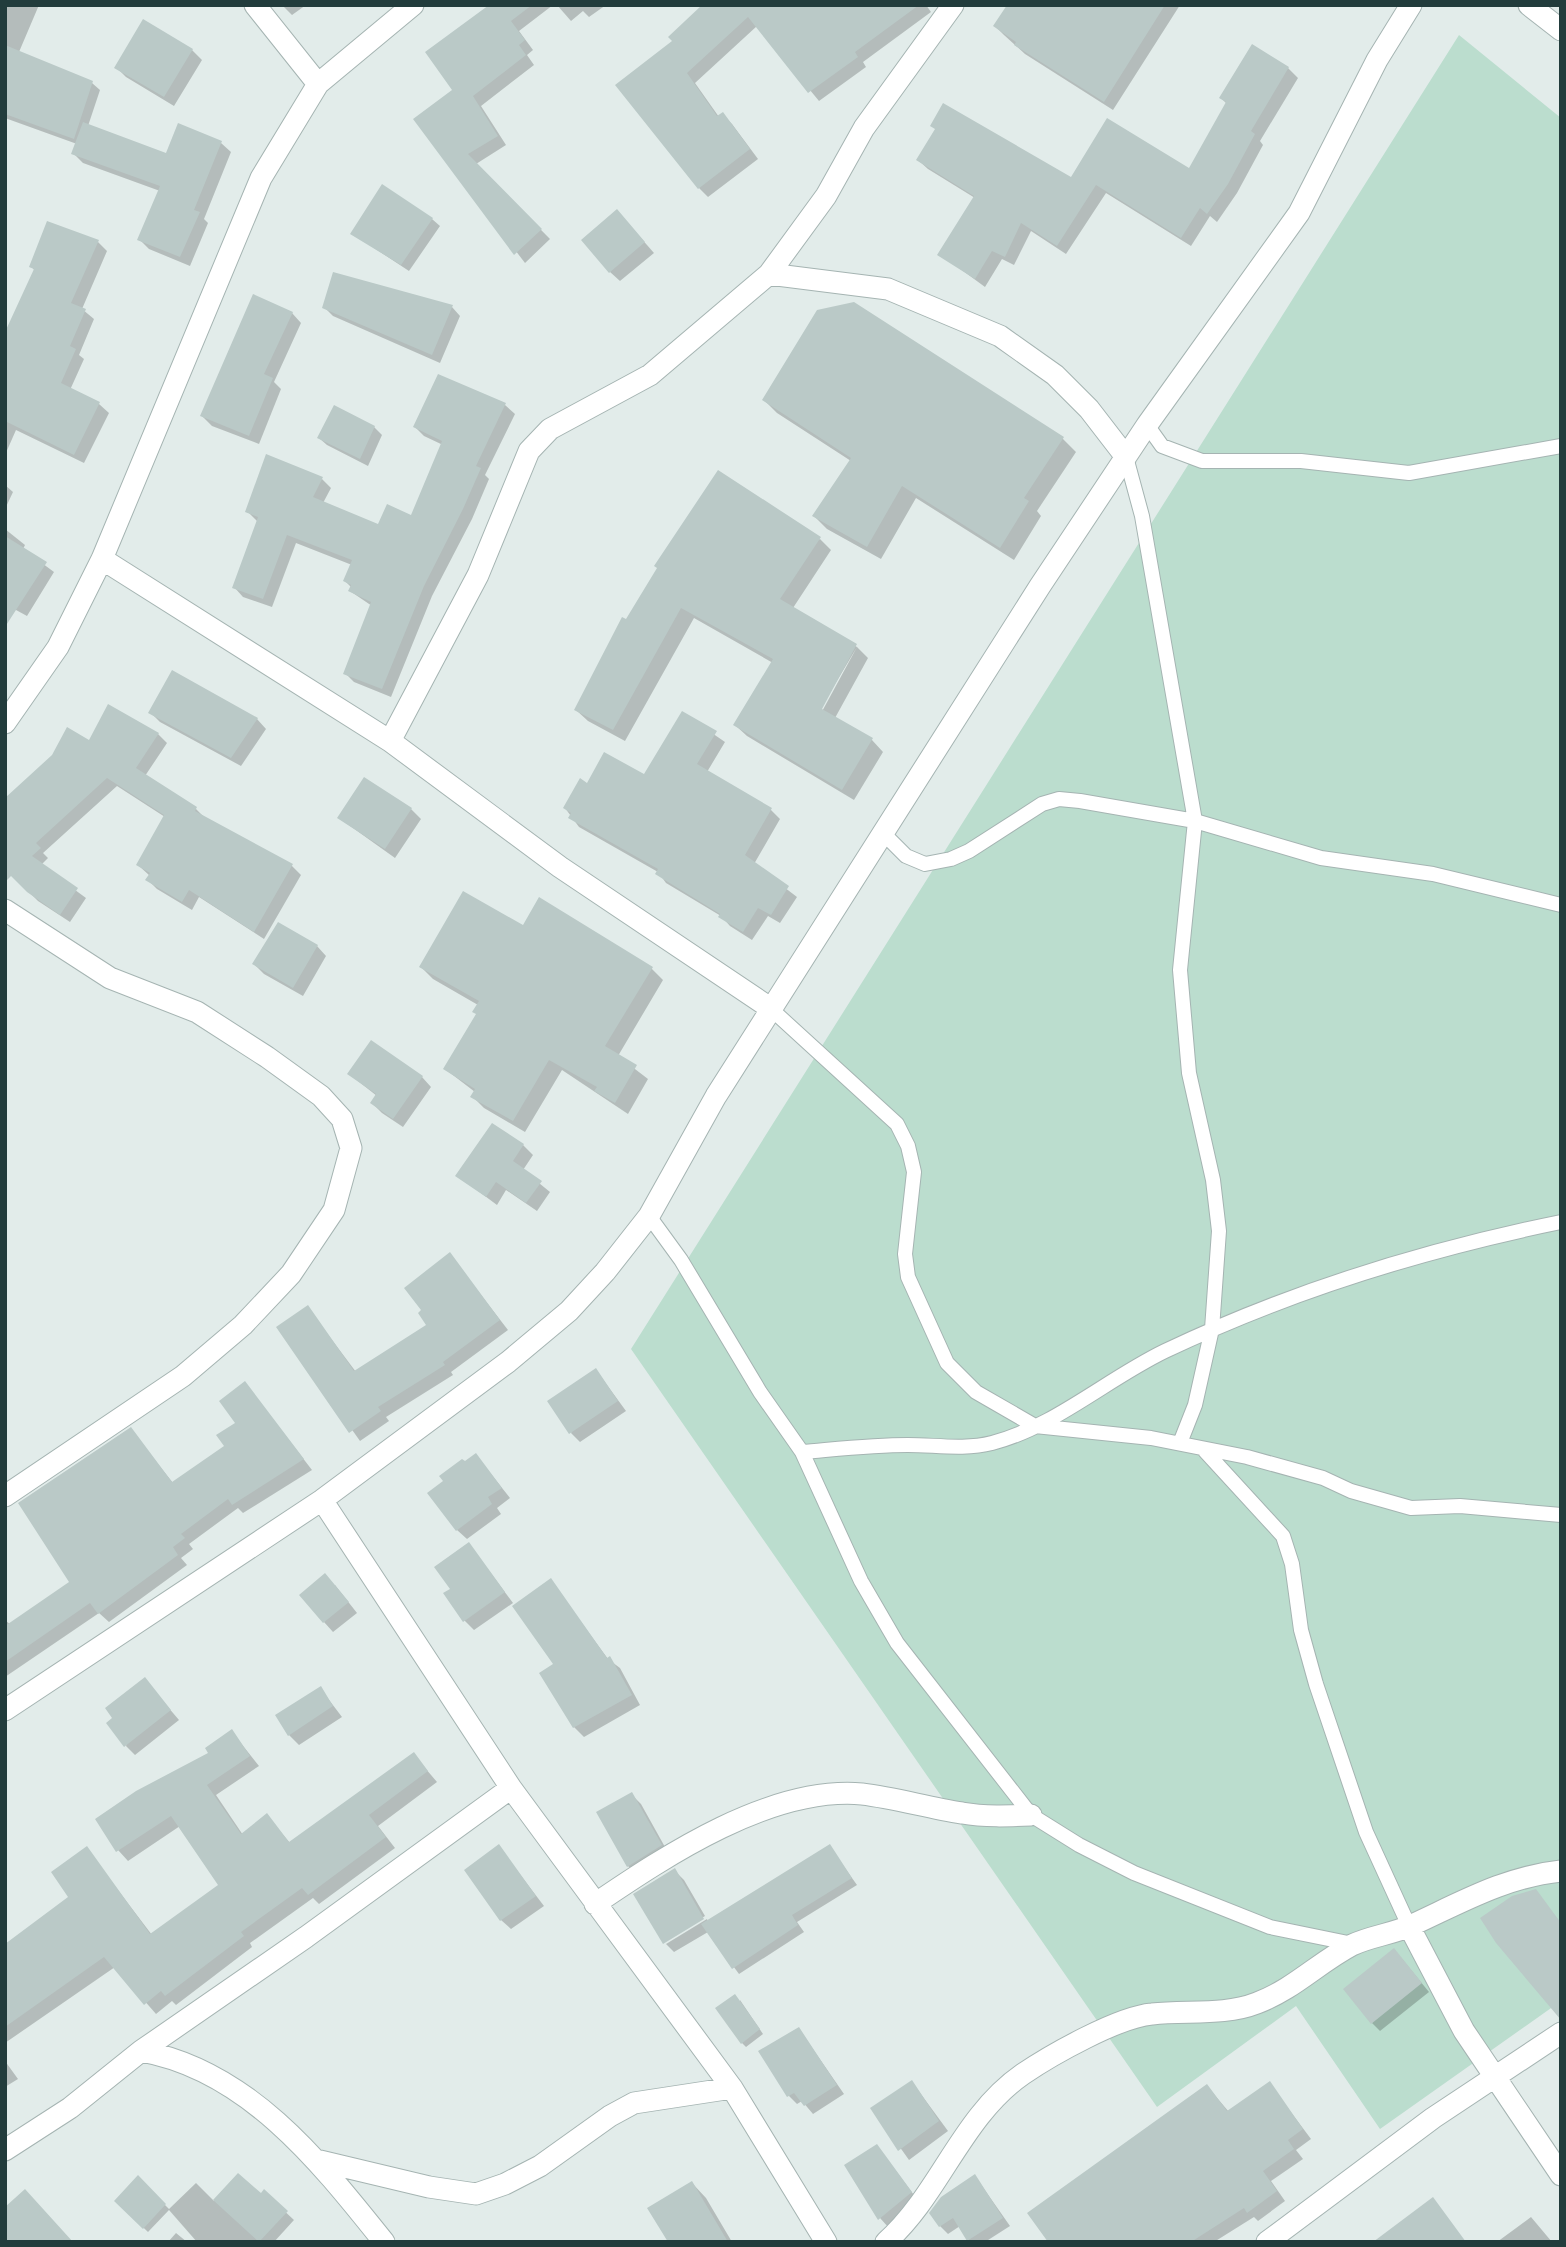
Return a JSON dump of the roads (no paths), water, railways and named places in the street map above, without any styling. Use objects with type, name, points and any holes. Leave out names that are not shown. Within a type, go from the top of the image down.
[{"type":"street","points":[[255,5],[318,84]]},
{"type":"street","points":[[5,723],[58,647],[102,559],[261,178],[318,84],[413,5]]},
{"type":"street","points":[[390,741],[478,575],[529,452],[550,429],[650,375],[769,274],[826,196],[864,128],[953,5]]},
{"type":"street","points":[[5,1710],[322,1500],[508,1362],[569,1311],[605,1272],[649,1216],[716,1096],[881,831],[1126,457],[1299,213],[1377,60],[1411,5]]},
{"type":"street","points":[[1528,5],[1561,30]]},
{"type":"street","points":[[769,274],[888,289],[1000,336],[1055,375],[1089,409],[1126,457]]},
{"type":"street","points":[[102,559],[390,741],[560,867],[770,1008]]},
{"type":"street","points":[[5,910],[110,978],[197,1012],[267,1057],[328,1104],[342,1119],[351,1148],[334,1210],[291,1275],[243,1325],[183,1376],[5,1496]]},
{"type":"street","points":[[322,1500],[511,1787],[732,2088],[826,2242]]},
{"type":"street","points":[[5,2150],[70,2108],[142,2051],[511,1787]]},
{"type":"street","points":[[595,1904],[646,1869],[740,1820],[789,1802],[860,1794],[961,1813],[1031,1815]]},
{"type":"street","points":[[886,2242],[915,2209],[988,2103],[1022,2075],[1080,2041],[1142,2016],[1220,2011],[1254,2005],[1298,1983],[1353,1944],[1409,1926],[1486,1889],[1535,1874],[1561,1871]]},
{"type":"street","points":[[1409,1926],[1441,1993],[1493,2077],[1561,2175]]},
{"type":"street","points":[[1267,2242],[1493,2077],[1561,2033]]},
{"type":"street","points":[[142,2051],[196,2065],[235,2089],[320,2161],[384,2242]]},
{"type":"street","points":[[320,2161],[429,2187],[476,2194],[505,2184],[540,2166],[610,2116],[634,2103],[732,2088]]},
{"type":"lane","points":[[1147,425],[1162,446],[1202,461],[1301,461],[1409,473],[1561,446]]},
{"type":"lane","points":[[1126,457],[1142,516],[1195,821],[1180,970],[1189,1073],[1213,1180],[1219,1231],[1212,1329],[1195,1405],[1180,1443]]},
{"type":"lane","points":[[881,831],[906,856],[925,864],[950,859],[969,851],[1042,804],[1059,799],[1195,821],[1321,858],[1433,874],[1561,905]]},
{"type":"lane","points":[[770,1008],[897,1124],[908,1146],[914,1172],[905,1254],[908,1277],[947,1363],[976,1392],[1035,1426],[1180,1443],[1205,1451],[1282,1466],[1411,1508],[1460,1506],[1561,1515]]},
{"type":"lane","points":[[649,1216],[681,1260],[760,1392],[802,1452],[861,1581],[891,1633],[1031,1815],[1079,1845],[1134,1873],[1270,1927],[1353,1944]]},
{"type":"lane","points":[[802,1452],[886,1445],[963,1447],[991,1443],[1035,1426],[1128,1370],[1212,1329],[1370,1269],[1450,1247],[1561,1222]]},
{"type":"lane","points":[[1205,1451],[1283,1536],[1292,1564],[1301,1630],[1316,1684],[1366,1832],[1409,1926]]}]
